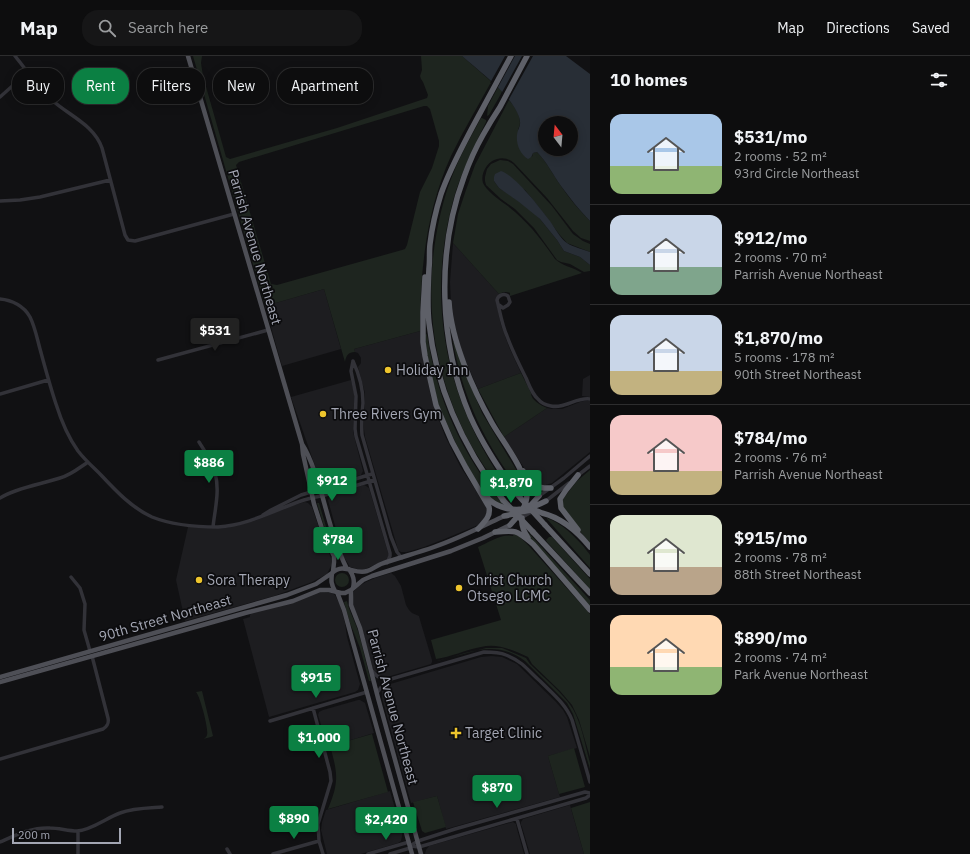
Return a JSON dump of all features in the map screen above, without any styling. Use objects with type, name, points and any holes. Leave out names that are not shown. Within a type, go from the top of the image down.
[{"type":"highway","points":[[511,56],[458,153],[442,193],[435,217],[430,245],[428,302],[433,351],[446,399],[466,444],[479,467],[503,500],[590,593]]},
{"type":"highway","points":[[526,56],[482,136],[464,176],[457,198],[452,220],[445,272],[446,321],[455,371],[470,416],[493,460],[515,492],[590,574]]},
{"type":"highway","points":[[448,246],[447,279],[452,327],[461,356],[473,386],[492,423],[531,482],[535,486],[551,488]]},
{"type":"highway","points":[[430,256],[426,268],[423,299],[422,326],[425,356],[436,404],[452,442],[466,468],[477,485],[493,504],[547,514],[569,526],[584,539]]},
{"type":"highway","points":[[518,464],[527,492],[522,526],[524,532],[590,610]]},
{"type":"highway","points":[[578,475],[562,495],[560,504],[561,508],[590,547]]},
{"type":"highway","points":[[477,485],[490,511],[489,516],[478,529]]},
{"type":"highway","points":[[510,525],[539,496]]},
{"type":"highway","points":[[504,516],[546,501]]},
{"type":"highway","points":[[495,532],[509,530],[516,531],[533,544]]},
{"type":"main road","name":"Parrish Avenue Northeast","points":[[188,56],[302,444],[303,454],[323,534],[334,556],[333,573]]},
{"type":"main road","name":"Parrish Avenue Northeast","points":[[302,444],[308,452],[335,540],[348,569]]},
{"type":"main road","points":[[504,516],[448,542],[380,565],[366,572],[340,569],[333,573],[331,584],[336,591],[345,593],[363,580],[372,576],[451,551],[510,525]]},
{"type":"main road","points":[[348,569],[354,580],[352,589]]},
{"type":"main road","name":"90th Street Northeast","points":[[0,682],[287,595],[316,584],[333,573]]},
{"type":"main road","name":"Parrish Avenue Northeast","points":[[352,589],[351,605],[360,628],[421,854]]},
{"type":"main road","name":"90th Street Northeast","points":[[0,676],[294,601],[320,590],[336,591]]},
{"type":"main road","name":"Parrish Avenue Northeast","points":[[336,591],[344,610],[412,854]]},
{"type":"main road","points":[[367,692],[377,695]]},
{"type":"street","points":[[14,56],[24,68]]},
{"type":"street","points":[[0,97],[12,86]]},
{"type":"street","points":[[57,104],[86,126],[97,138],[101,146],[125,235],[128,240],[135,241],[234,214]]},
{"type":"street","points":[[0,200],[40,198],[110,180]]},
{"type":"street","points":[[0,299],[9,300],[15,303],[29,316],[58,409],[65,428],[77,450],[135,507],[158,519],[196,526],[229,526],[255,520],[292,499],[322,495],[374,480]]},
{"type":"street","points":[[499,305],[507,336],[537,399],[553,407],[564,405],[582,398],[590,399]]},
{"type":"street","points":[[158,360],[268,330]]},
{"type":"street","points":[[387,563],[390,553],[367,476],[355,429],[356,396],[351,371],[353,361],[357,369],[362,391],[362,435],[393,544],[402,558]]},
{"type":"street","points":[[0,394],[48,380]]},
{"type":"street","points":[[199,442],[212,465],[216,480],[217,488],[213,527]]},
{"type":"street","points":[[539,496],[590,456]]},
{"type":"street","points":[[0,498],[12,492],[62,478],[88,462]]},
{"type":"street","points":[[546,501],[590,466]]},
{"type":"street","points":[[313,495],[320,490],[372,474]]},
{"type":"street","points":[[0,760],[103,729],[108,725],[108,718],[84,630],[85,604],[80,588],[71,577]]},
{"type":"street","points":[[371,670],[380,678],[391,679],[484,652],[498,652],[509,656],[522,664],[569,713],[590,782]]},
{"type":"street","points":[[377,695],[382,686],[391,679]]},
{"type":"street","points":[[270,721],[367,692]]},
{"type":"street","points":[[313,708],[330,766],[328,791],[318,824],[319,841],[323,854]]},
{"type":"street","points":[[368,854],[410,846],[419,847],[586,798],[590,794],[584,792],[455,829],[418,841],[410,846],[390,854]]},
{"type":"street","points":[[0,842],[23,832],[40,828],[56,828],[78,831],[121,813],[136,809],[162,807]]},
{"type":"street","points":[[517,818],[528,854]]},
{"type":"street","points":[[78,831],[78,854]]},
{"type":"street","points":[[273,854],[319,841]]},
{"type":"street","points":[[227,849],[230,854]]},
{"type":"shaded area","points":[[193,56],[202,56],[202,68],[196,68]]},
{"type":"shaded area","points":[[421,56],[462,56],[502,92],[487,116],[488,106],[497,89],[490,84],[451,156],[442,177],[430,220],[426,242],[421,286],[420,331],[354,349],[355,352],[348,355],[345,362],[324,289],[265,306],[205,98],[205,83],[226,157],[230,159],[337,128],[427,98],[428,95],[420,76],[422,70]],"holes":[[[424,106],[427,106],[430,109],[439,146],[432,168],[420,192],[405,249],[277,285],[271,284],[236,165],[239,162]]]},
{"type":"shaded area","points":[[462,56],[566,56],[590,74],[590,221],[558,182],[540,156],[578,156],[578,116],[538,116],[538,153],[533,153],[528,159],[519,148],[517,142],[520,122],[515,108],[486,76]]},
{"type":"shaded area","points":[[509,100],[518,114],[520,125],[518,129],[532,157],[533,153],[537,152],[538,156],[541,156],[567,195],[590,221],[590,241],[581,238],[573,231],[547,198],[514,163],[508,159],[502,158],[491,162],[484,172],[482,179],[483,183],[487,189],[513,210],[526,223],[539,237],[555,259],[582,273],[510,296],[510,293],[507,292],[499,294],[453,243],[458,214],[475,165]]},
{"type":"shaded area","points":[[481,118],[486,120],[486,122],[468,159],[457,187],[446,234],[442,272],[442,308],[446,345],[454,380],[467,415],[483,448],[504,483],[499,486],[490,476],[470,443],[451,402],[438,356],[432,309],[431,285],[433,261],[441,210],[455,169]]},
{"type":"shaded area","points":[[500,160],[508,161],[513,164],[552,206],[573,234],[590,244],[590,252],[567,243],[525,190],[494,177],[494,181],[499,188],[533,212],[557,240],[564,251],[580,257],[590,265],[590,271],[584,272],[570,264],[557,260],[534,228],[515,209],[501,199],[486,185],[485,177],[487,169],[491,164]]},
{"type":"shaded area","points":[[501,171],[514,179],[527,193],[546,215],[564,241],[572,246],[590,252],[590,265],[580,257],[564,251],[540,219],[499,188],[494,181],[494,177],[495,174]]},
{"type":"shaded area","points":[[453,243],[499,294],[496,301],[501,325],[521,373],[478,389],[463,355],[453,320],[450,282]]},
{"type":"shaded area","points":[[324,289],[341,349],[282,366],[265,306]]},
{"type":"shaded area","points":[[420,331],[423,358],[431,397],[437,415],[445,436],[460,466],[486,506],[487,511],[484,519],[478,525],[424,547],[407,552],[401,552],[398,550],[365,437],[365,393],[358,367],[361,363],[361,358],[354,349]]},
{"type":"shaded area","points":[[427,334],[437,381],[453,424],[475,465],[503,504],[500,505],[490,500],[473,476],[459,450],[438,404],[427,354],[425,335]]},
{"type":"shaded area","points":[[453,342],[455,342],[482,413],[520,476],[522,482],[522,492],[497,457],[478,421],[463,383]]},
{"type":"shaded area","points":[[521,373],[531,396],[539,404],[547,408],[504,437],[478,389]]},
{"type":"shaded area","points":[[590,375],[590,397],[582,396],[583,379]]},
{"type":"shaded area","points":[[351,380],[354,392],[353,432],[363,471],[361,475],[324,485],[321,483],[291,397]]},
{"type":"shaded area","points":[[584,401],[590,401],[590,452],[552,483],[542,486],[534,483],[504,437],[547,408],[562,409]]},
{"type":"shaded area","points":[[590,470],[590,543],[563,509],[563,499],[577,481]]},
{"type":"shaded area","points":[[364,485],[369,488],[389,556],[386,560],[363,570],[350,567],[342,554],[328,500],[332,494]]},
{"type":"shaded area","points":[[305,502],[312,507],[331,558],[331,566],[327,574],[312,582],[274,596],[185,621],[176,580],[188,527],[225,528],[254,521]]},
{"type":"shaded area","points":[[317,503],[319,503],[330,540],[340,559],[337,560],[326,533]]},
{"type":"shaded area","points":[[547,519],[553,520],[572,534],[584,547],[590,555],[590,568]]},
{"type":"shaded area","points":[[527,531],[590,600],[590,608],[531,540]]},
{"type":"shaded area","points":[[514,534],[520,537],[529,546],[590,614],[590,757],[579,720],[572,705],[532,664],[528,657],[505,648],[487,646],[436,659],[431,640],[501,620],[478,547],[500,537],[509,535],[513,536]]},
{"type":"shaded area","points":[[549,537],[552,537],[590,579],[590,589],[547,542],[546,540]]},
{"type":"shaded area","points":[[339,573],[345,573],[349,577],[349,583],[345,587],[339,587],[335,583],[335,577]]},
{"type":"shaded area","points":[[391,573],[395,576],[401,586],[406,605],[409,610],[419,616],[432,662],[431,664],[387,677],[382,677],[377,675],[373,670],[360,621],[353,606],[353,597],[354,591],[359,586],[375,578]]},
{"type":"shaded area","points":[[320,592],[332,593],[335,595],[340,605],[360,684],[358,690],[269,717],[243,619],[250,617],[252,612]]},
{"type":"shaded area","points":[[347,601],[358,631],[371,681],[369,681],[360,648],[350,623],[344,602]]},
{"type":"shaded area","points":[[502,648],[526,658],[530,664],[569,703],[579,722],[590,763],[590,769],[573,714],[567,703],[525,661],[514,654],[503,650],[482,649]]},
{"type":"shaded area","points":[[478,650],[446,659],[461,654]]},
{"type":"shaded area","points":[[481,657],[502,657],[517,664],[556,702],[567,717],[577,748],[548,756],[560,797],[446,829],[437,796],[411,803],[382,698],[382,690],[387,685]]},
{"type":"shaded area","points":[[202,691],[213,736],[203,739],[207,735],[207,727],[202,706],[196,692]]},
{"type":"shaded area","points":[[358,700],[365,703],[374,733],[328,747],[318,715],[319,712]]},
{"type":"shaded area","points":[[372,734],[388,792],[328,809],[336,785],[335,764],[330,746]]},
{"type":"shaded area","points":[[574,748],[585,787],[559,794],[548,756]]},
{"type":"shaded area","points":[[390,791],[402,833],[401,841],[361,854],[327,854],[321,830],[326,810]]},
{"type":"shaded area","points":[[437,796],[446,827],[425,833],[422,831],[413,802]]},
{"type":"shaded area","points":[[590,802],[590,854],[584,854],[571,808]]},
{"type":"shaded area","points":[[570,805],[584,854],[530,854],[521,825],[523,819]]},
{"type":"shaded area","points":[[513,822],[516,824],[524,854],[425,854],[429,846]]},
{"type":"pier","points":[[505,56],[515,56],[497,89],[490,83]]},
{"type":"pier","points":[[522,56],[533,56],[508,101],[501,94]]},
{"type":"place","name":"Holiday Inn","points":[[388,370]]},
{"type":"place","name":"Three Rivers Gym","points":[[323,414]]},
{"type":"place","name":"Sora Therapy","points":[[199,580]]},
{"type":"place","name":"Christ Church Otsego LCMC","points":[[459,588]]},
{"type":"place","name":"Target Clinic","points":[[456,733]]}]
